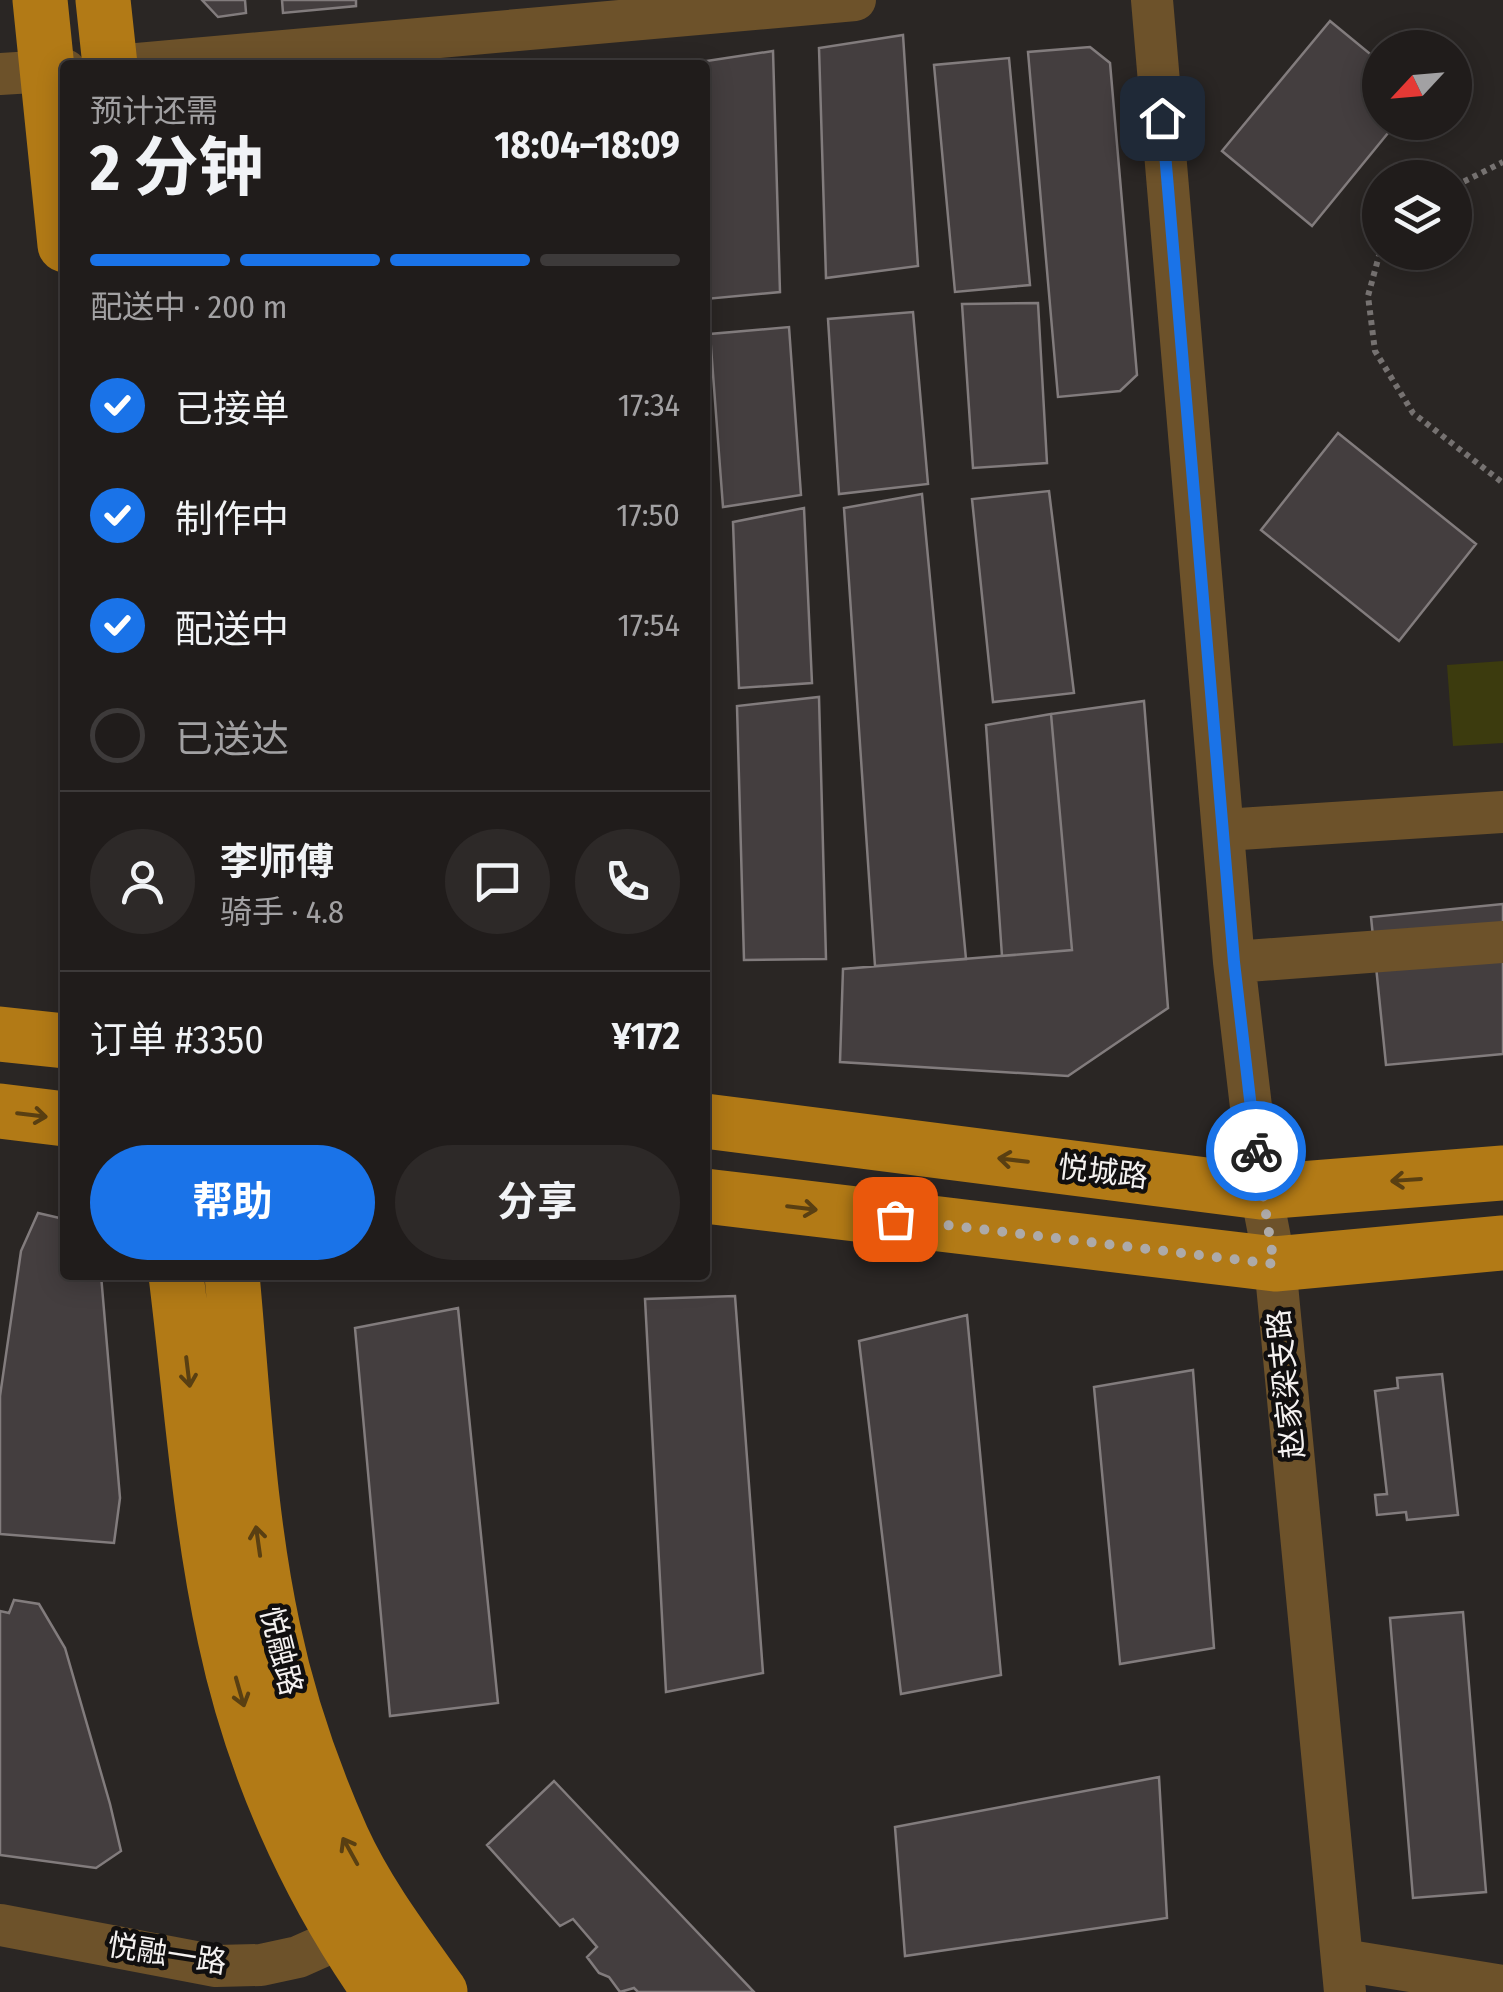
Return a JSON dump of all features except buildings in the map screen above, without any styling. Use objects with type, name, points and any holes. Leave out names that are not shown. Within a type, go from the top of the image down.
[{"type":"main road","points":[[40,0],[37,72],[60,214]]},
{"type":"main road","points":[[103,0],[109,60]]},
{"type":"main road","points":[[0,1034],[60,1040]]},
{"type":"main road","points":[[0,1111],[60,1118]]},
{"type":"main road","name":"悦城路","points":[[710,1122],[1261,1192],[1503,1173]]},
{"type":"main road","points":[[710,1197],[1274,1264],[1503,1243]]},
{"type":"main road","name":"悦融路","points":[[177,1280],[207,1539],[225,1640],[256,1747],[299,1858],[364,1928],[440,1992]]},
{"type":"main road","name":"悦融路","points":[[232,1280],[257,1536],[273,1631],[301,1729],[343,1840],[380,1992]]},
{"type":"street","points":[[182,60],[855,0]]},
{"type":"street","name":"赵家梁支路","points":[[1152,0],[1234,962],[1261,1192],[1274,1264],[1344,1976]]},
{"type":"street","points":[[1224,830],[1503,812]]},
{"type":"street","points":[[1234,962],[1503,942]]},
{"type":"street","name":"悦融一路","points":[[0,1925],[216,1966],[261,1966],[298,1957],[364,1928]]},
{"type":"street","points":[[1344,1976],[1503,1986]]},
{"type":"path","points":[[1472,178],[1503,162]]},
{"type":"path","points":[[1375,270],[1368,296],[1374,351],[1412,414],[1503,483]]},
{"type":"shaded area","points":[[1503,661],[1503,743],[1453,746],[1447,665]]},
{"type":"way so far","points":[[895,1219],[1274,1264],[1256,1151]]},
{"type":"route","points":[[1162,118],[1234,962],[1256,1151]]}]
